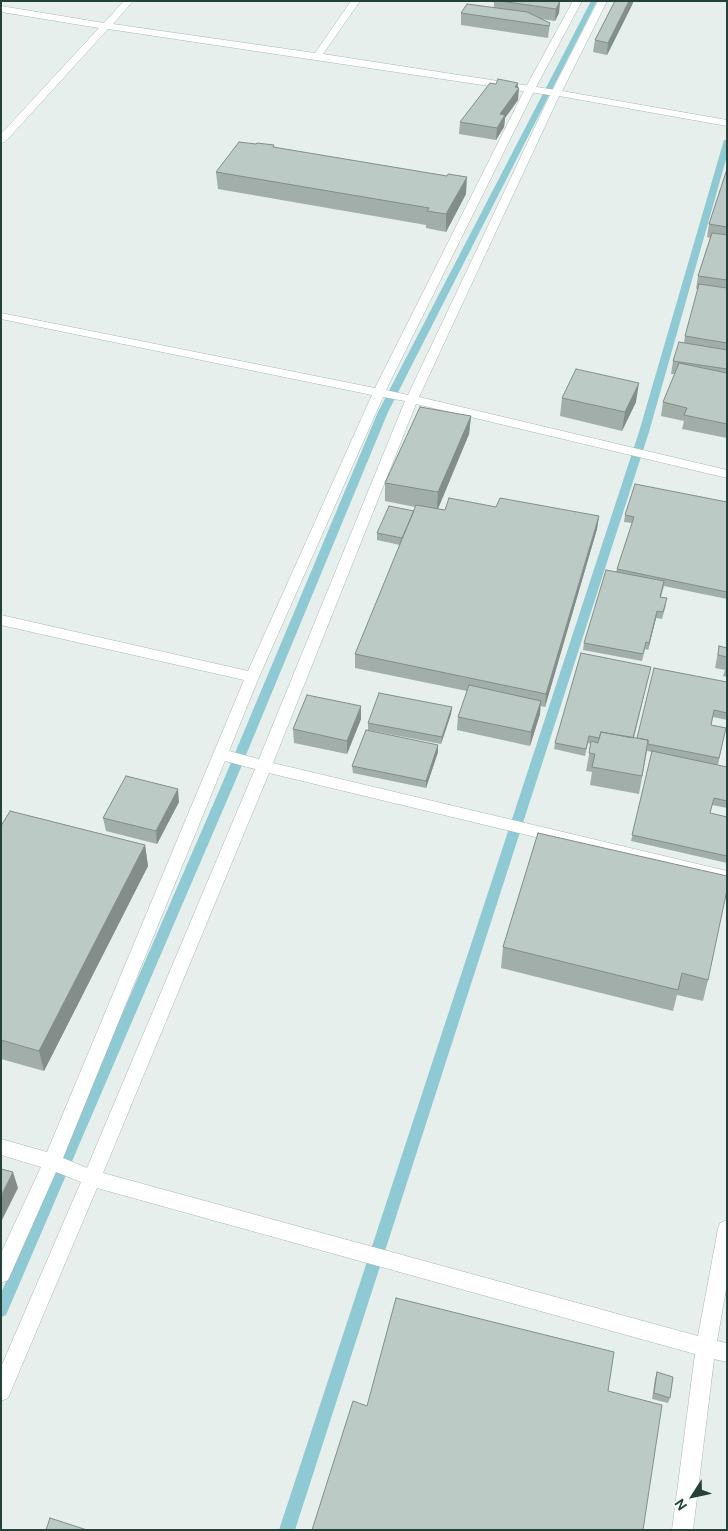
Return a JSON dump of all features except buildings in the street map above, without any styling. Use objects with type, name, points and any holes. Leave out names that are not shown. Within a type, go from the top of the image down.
[{"type":"street","points":[[1,140],[129,1]]},
{"type":"street","points":[[317,56],[356,1]]},
{"type":"street","points":[[1,1274],[52,1162],[252,677],[379,392],[530,88],[578,1]]},
{"type":"street","points":[[1,1391],[264,766],[412,399],[556,93],[603,1]]},
{"type":"street","points":[[1,9],[530,88],[722,122]]},
{"type":"street","points":[[1,316],[412,399],[727,474]]},
{"type":"street","points":[[1,620],[252,677]]},
{"type":"street","points":[[220,754],[727,876]]},
{"type":"street","points":[[1,1147],[52,1162],[92,1178],[727,1353]]},
{"type":"street","points":[[682,1530],[706,1347],[727,1229]]},
{"type":"waterway","points":[[1,1310],[228,784],[383,412],[594,1]]},
{"type":"waterway","points":[[287,1530],[644,432],[727,142]]}]
